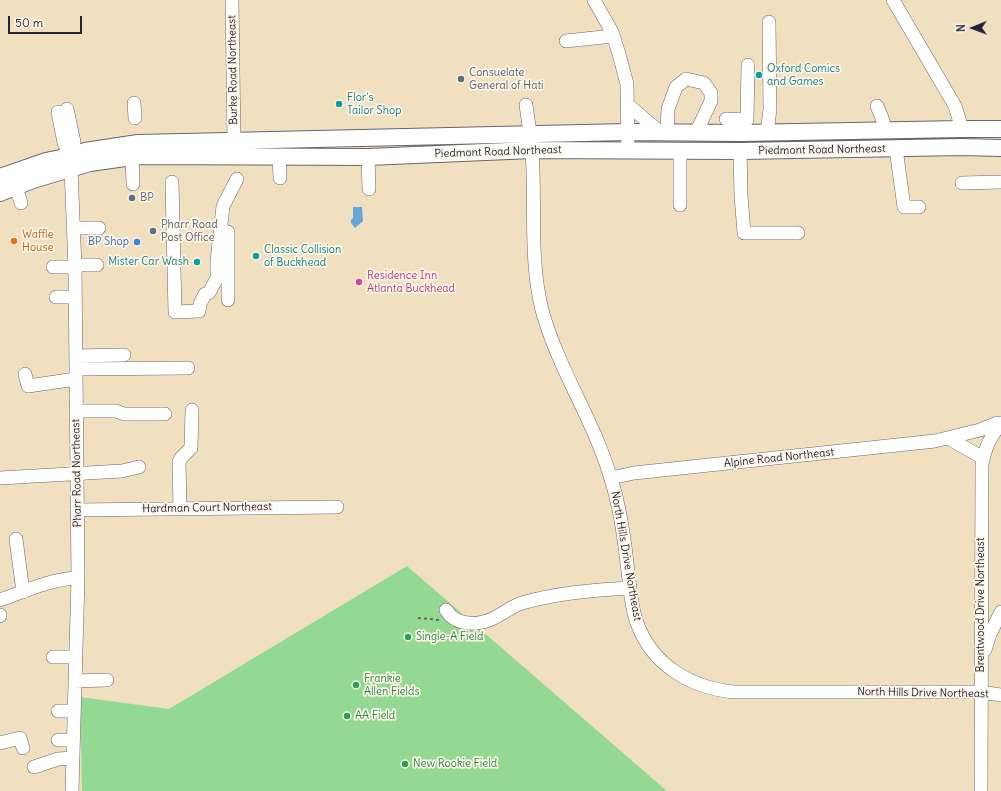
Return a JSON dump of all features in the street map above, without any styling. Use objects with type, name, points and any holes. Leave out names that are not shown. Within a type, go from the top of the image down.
[{"type":"main road","name":"Piedmont Road Northeast","points":[[0,177],[46,161],[90,163],[132,157],[234,148],[530,134],[628,132],[696,133],[746,126],[767,133],[1001,129]]},
{"type":"main road","name":"Piedmont Road Northeast","points":[[0,194],[51,174],[71,163],[85,151],[138,143],[234,148],[279,156],[368,156],[532,150],[740,151],[1001,148]]},
{"type":"street","name":"Burke Road Northeast","points":[[228,300],[228,213],[236,190],[237,179],[234,148],[232,0]]},
{"type":"street","points":[[594,0],[613,36],[620,54],[627,84],[628,151]]},
{"type":"street","points":[[893,0],[954,106],[962,129]]},
{"type":"street","points":[[767,133],[770,109],[769,22]]},
{"type":"street","points":[[566,41],[613,36]]},
{"type":"street","points":[[726,119],[746,126],[748,65]]},
{"type":"street","points":[[627,104],[664,132],[668,109],[676,87],[686,79],[704,83],[711,93],[711,101],[696,133]]},
{"type":"street","points":[[134,103],[135,118]]},
{"type":"street","name":"North Hills Drive Northeast","points":[[526,105],[532,150],[535,260],[542,308],[556,351],[596,436],[611,478],[623,527],[633,608],[637,624],[644,638],[654,652],[665,664],[692,682],[707,688],[734,692],[981,692],[1001,696]]},
{"type":"street","points":[[63,110],[64,142],[71,163]]},
{"type":"street","points":[[896,149],[904,207],[919,207]]},
{"type":"street","points":[[680,150],[680,205]]},
{"type":"street","points":[[740,151],[744,233],[798,233]]},
{"type":"street","points":[[279,156],[280,178]]},
{"type":"street","points":[[368,156],[368,189]]},
{"type":"street","points":[[132,157],[133,184]]},
{"type":"street","name":"Pharr Road Northeast","points":[[71,163],[76,356],[78,578],[72,791]]},
{"type":"street","points":[[172,182],[175,312],[199,311],[206,307],[210,296],[209,294],[217,278],[220,223],[223,206],[237,179]]},
{"type":"street","points":[[962,183],[1001,182]]},
{"type":"street","points":[[16,187],[21,203]]},
{"type":"street","points":[[72,228],[99,228]]},
{"type":"street","points":[[53,267],[97,265]]},
{"type":"street","points":[[56,297],[75,297]]},
{"type":"street","points":[[76,356],[124,355]]},
{"type":"street","points":[[25,374],[28,386],[76,379],[188,368]]},
{"type":"street","points":[[56,390],[76,379]]},
{"type":"street","points":[[180,509],[179,462],[191,448],[192,410]]},
{"type":"street","points":[[76,411],[116,411],[124,414],[165,414]]},
{"type":"street","name":"Alpine Road Northeast","points":[[611,478],[634,473],[927,442],[980,430],[1001,423]]},
{"type":"street","name":"Brentwood Drive Northeast","points":[[981,791],[982,464],[985,448],[991,436],[1001,423]]},
{"type":"street","points":[[948,438],[983,458]]},
{"type":"street","points":[[0,478],[122,471],[139,467]]},
{"type":"street","name":"Hardman Court Northeast","points":[[77,510],[337,507]]},
{"type":"street","points":[[16,539],[23,592]]},
{"type":"street","points":[[0,600],[53,581],[66,578],[78,578]]},
{"type":"street","points":[[445,614],[459,622],[485,622],[520,604],[592,590],[630,588]]},
{"type":"street","points":[[981,660],[984,656],[990,634],[1001,612]]},
{"type":"street","points":[[53,657],[75,657]]},
{"type":"street","points":[[75,682],[107,680]]},
{"type":"street","points":[[58,711],[74,711]]},
{"type":"street","points":[[0,743],[20,738],[23,748]]},
{"type":"street","points":[[58,740],[73,740]]},
{"type":"street","points":[[34,767],[58,759],[73,758]]},
{"type":"path","points":[[418,618],[439,621],[445,614]]},
{"type":"green space","points":[[407,566],[667,791],[82,791],[80,697],[169,709]]},
{"type":"water","points":[[353,207],[362,207],[363,221],[355,228],[351,223],[353,218]]},
{"type":"place","name":"Oxford Comics and Games","points":[[759,75]]},
{"type":"place","name":"Consuelate General of Hati","points":[[461,79]]},
{"type":"place","name":"Flor's Tailor Shop","points":[[339,104]]},
{"type":"place","name":"BP","points":[[132,198]]},
{"type":"place","name":"Pharr Road Post Office","points":[[153,231]]},
{"type":"place","name":"Waffle House","points":[[14,241]]},
{"type":"place","name":"BP Shop","points":[[137,242]]},
{"type":"place","name":"Classic Collision of Buckhead","points":[[256,256]]},
{"type":"place","name":"Mister Car Wash","points":[[197,262]]},
{"type":"place","name":"Residence Inn Atlanta Buckhead","points":[[359,282]]},
{"type":"place","name":"Single-A Field","points":[[408,637]]},
{"type":"place","name":"Frankie Allen Fields","points":[[356,685]]},
{"type":"place","name":"AA Field","points":[[347,716]]},
{"type":"place","name":"New Rookie Field","points":[[405,764]]}]
